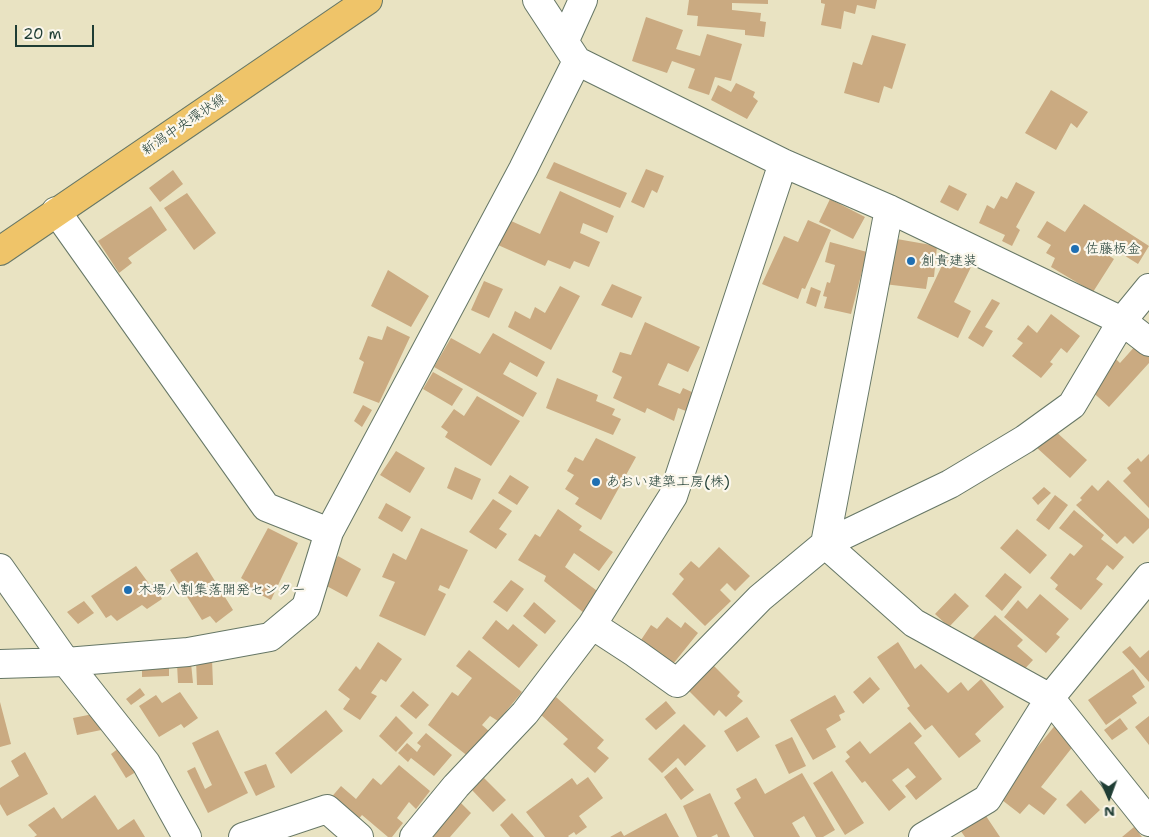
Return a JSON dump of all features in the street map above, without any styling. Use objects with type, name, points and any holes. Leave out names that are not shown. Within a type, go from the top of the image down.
[{"type":"main road","name":"新潟中央環状線","points":[[0,251],[368,0]]},
{"type":"street","points":[[538,0],[571,50],[783,163],[889,209],[1122,321],[1149,342]]},
{"type":"street","points":[[0,664],[66,662],[188,652],[270,638],[306,607],[329,532],[523,169],[571,50],[583,0]]},
{"type":"street","points":[[414,837],[456,786],[525,713],[592,625],[673,496],[783,163]]},
{"type":"street","points":[[825,544],[889,209]]},
{"type":"street","points":[[56,211],[266,507],[329,532]]},
{"type":"street","points":[[592,625],[677,683],[760,598],[825,544],[950,484],[1025,438],[1072,404],[1122,321],[1149,288]]},
{"type":"street","points":[[825,544],[914,623],[1050,698],[1149,822]]},
{"type":"street","points":[[0,568],[66,662],[146,763],[187,837]]},
{"type":"street","points":[[923,837],[987,799],[1050,698],[1149,577]]},
{"type":"street","points":[[243,837],[327,809],[358,837]]},
{"type":"building","points":[[689,0],[768,0],[768,4],[732,3],[732,10],[761,13],[760,21],[766,22],[764,37],[745,35],[745,30],[697,26],[698,16],[687,15]]},
{"type":"building","points":[[821,0],[877,0],[875,9],[857,5],[855,14],[844,11],[841,29],[821,25],[825,4],[821,3]]},
{"type":"building","points":[[646,17],[683,30],[676,49],[700,56],[707,34],[742,44],[731,81],[715,77],[709,95],[688,88],[695,69],[672,61],[667,73],[632,61]]},
{"type":"building","points":[[872,35],[906,44],[892,89],[884,86],[879,103],[844,93],[853,62],[862,65]]},
{"type":"building","points":[[736,83],[755,92],[753,97],[758,101],[747,119],[711,100],[718,85],[731,92]]},
{"type":"building","points":[[1051,90],[1088,112],[1077,128],[1071,123],[1056,150],[1025,133]]},
{"type":"building","points":[[554,162],[627,193],[620,208],[546,178]]},
{"type":"building","points":[[646,169],[664,176],[657,193],[652,190],[644,208],[631,202]]},
{"type":"building","points":[[173,170],[183,184],[160,202],[149,188]]},
{"type":"building","points":[[1016,182],[1035,192],[1016,227],[1020,230],[1012,246],[1002,241],[1005,235],[979,223],[987,205],[994,209],[1001,196],[1007,199]]},
{"type":"building","points":[[949,185],[967,194],[958,211],[940,202]]},
{"type":"building","points":[[560,191],[614,216],[607,233],[583,223],[580,233],[600,242],[589,267],[574,261],[570,269],[548,260],[545,266],[498,245],[509,220],[540,234]]},
{"type":"building","points":[[187,193],[216,233],[194,250],[164,208]]},
{"type":"building","points":[[830,199],[865,217],[853,239],[819,222]]},
{"type":"building","name":"佐藤板金","points":[[1084,204],[1149,246],[1138,264],[1106,244],[1102,251],[1114,259],[1093,292],[1051,267],[1055,258],[1046,253],[1051,245],[1037,237],[1047,221],[1065,232]]},
{"type":"building","points":[[151,206],[167,230],[128,258],[132,263],[119,273],[98,241]]},
{"type":"building","points":[[808,220],[831,230],[805,289],[802,288],[798,299],[762,284],[784,236],[798,242]]},
{"type":"building","name":"創貴建装","points":[[891,238],[937,246],[934,277],[928,277],[926,289],[884,284]]},
{"type":"building","points":[[830,242],[867,252],[851,314],[824,308],[827,297],[823,296],[827,282],[830,283],[835,265],[825,262]]},
{"type":"building","points":[[947,255],[971,267],[954,302],[971,311],[958,338],[917,318]]},
{"type":"building","points":[[388,270],[429,296],[411,327],[371,306]]},
{"type":"building","points":[[484,281],[503,289],[489,318],[471,310]]},
{"type":"building","points":[[612,284],[642,297],[632,318],[601,305]]},
{"type":"building","points":[[560,286],[580,296],[551,350],[508,327],[515,311],[530,319],[535,307],[545,313]]},
{"type":"building","points":[[811,287],[821,291],[816,307],[806,303]]},
{"type":"building","points":[[992,299],[1000,303],[985,327],[993,331],[983,347],[968,338]]},
{"type":"building","points":[[1051,314],[1080,336],[1067,353],[1061,348],[1050,362],[1053,364],[1041,378],[1012,356],[1023,343],[1017,339],[1028,325],[1037,333]]},
{"type":"building","points":[[645,322],[700,347],[688,372],[668,363],[658,385],[680,394],[683,388],[694,393],[686,411],[678,408],[674,421],[647,408],[645,413],[613,398],[622,377],[612,372],[620,352],[631,355]]},
{"type":"building","points":[[387,326],[410,337],[379,403],[353,393],[364,362],[359,359],[368,336],[382,340]]},
{"type":"building","points":[[493,333],[545,362],[537,377],[510,362],[503,374],[537,393],[523,417],[434,367],[451,338],[480,354]]},
{"type":"building","points":[[1137,344],[1149,354],[1149,363],[1109,407],[1086,386],[1114,357],[1120,363]]},
{"type":"building","points":[[433,372],[463,389],[452,406],[423,389]]},
{"type":"building","points":[[557,378],[598,395],[596,401],[615,409],[612,415],[621,419],[613,435],[546,408]]},
{"type":"building","points":[[477,396],[520,421],[491,466],[445,437],[448,432],[441,427],[454,409],[464,416]]},
{"type":"building","points":[[363,405],[372,410],[362,427],[354,421]]},
{"type":"building","points":[[1053,429],[1087,460],[1070,478],[1036,447]]},
{"type":"building","name":"あおい建築工房(株)","points":[[596,438],[636,457],[601,520],[575,504],[579,498],[565,489],[574,475],[567,471],[575,457],[583,461]]},
{"type":"building","points":[[396,451],[425,468],[410,493],[380,475]]},
{"type":"building","points":[[1149,454],[1149,508],[1123,481],[1131,473],[1127,468],[1138,458],[1141,462]]},
{"type":"building","points":[[455,467],[481,479],[472,500],[447,488]]},
{"type":"building","points":[[510,475],[529,487],[517,505],[498,493]]},
{"type":"building","points":[[1108,480],[1149,519],[1149,528],[1133,544],[1125,536],[1117,544],[1076,505],[1082,500],[1080,498],[1092,485],[1098,491]]},
{"type":"building","points":[[1044,487],[1051,493],[1038,505],[1032,498]]},
{"type":"building","points":[[1055,495],[1068,505],[1049,530],[1036,520]]},
{"type":"building","points":[[493,499],[512,511],[499,529],[507,534],[496,549],[469,532]]},
{"type":"building","points":[[386,503],[411,517],[402,532],[378,518]]},
{"type":"building","points":[[558,509],[582,526],[579,530],[613,552],[599,571],[574,553],[565,567],[600,593],[584,613],[544,581],[546,576],[518,560],[535,534],[540,537]]},
{"type":"building","points":[[1074,510],[1104,535],[1101,539],[1124,557],[1113,570],[1107,565],[1096,579],[1103,584],[1081,610],[1055,589],[1058,585],[1050,578],[1070,553],[1074,556],[1083,546],[1059,528]]},
{"type":"building","points":[[268,528],[298,543],[271,600],[244,586],[247,582],[241,578]]},
{"type":"building","points":[[421,528],[468,550],[449,589],[440,585],[438,590],[446,594],[425,636],[379,616],[395,582],[382,577],[393,553],[406,560]]},
{"type":"building","points":[[1017,529],[1047,555],[1030,574],[1000,548]]},
{"type":"building","points":[[719,547],[750,576],[735,591],[727,583],[720,590],[731,601],[705,626],[672,594],[684,579],[679,574],[691,561],[699,568]]},
{"type":"building","points":[[197,552],[233,610],[216,623],[210,616],[202,620],[170,570]]},
{"type":"building","points":[[338,556],[361,569],[347,597],[323,584]]},
{"type":"building","name":"木場八割集落開発センター","points":[[136,566],[150,585],[154,583],[162,599],[147,609],[142,605],[117,621],[111,615],[106,618],[91,596]]},
{"type":"building","points":[[1005,573],[1022,587],[1002,611],[985,596]]},
{"type":"building","points":[[511,580],[524,589],[507,612],[493,602]]},
{"type":"building","points":[[955,593],[969,606],[949,627],[935,614]]},
{"type":"building","points":[[1040,594],[1069,619],[1056,634],[1060,637],[1046,653],[1004,617],[1018,600],[1027,609]]},
{"type":"building","points":[[84,601],[94,613],[78,624],[67,612]]},
{"type":"building","points":[[534,602],[556,621],[545,634],[523,616]]},
{"type":"building","points":[[995,615],[1023,640],[1017,646],[1033,660],[1020,674],[997,662],[972,639]]},
{"type":"building","points":[[667,617],[681,628],[685,622],[698,633],[673,664],[641,640],[651,625],[657,629]]},
{"type":"building","points":[[496,620],[508,630],[513,624],[538,645],[519,668],[482,638]]},
{"type":"building","points":[[378,642],[402,659],[386,682],[381,679],[371,693],[377,696],[360,720],[343,709],[350,699],[338,690],[356,666],[360,670]]},
{"type":"building","points":[[898,642],[915,669],[921,664],[948,693],[961,682],[968,691],[981,679],[1004,707],[975,734],[981,741],[959,758],[932,725],[925,730],[907,708],[910,706],[877,657]]},
{"type":"building","points":[[1130,646],[1140,658],[1149,650],[1149,682],[1122,652]]},
{"type":"building","points":[[469,650],[522,692],[498,721],[490,716],[482,725],[490,732],[469,757],[428,725],[452,692],[458,696],[472,678],[456,666]]},
{"type":"building","points":[[169,659],[169,676],[142,677],[142,661]]},
{"type":"building","points":[[212,659],[213,685],[197,685],[196,660]]},
{"type":"building","points":[[191,663],[193,683],[178,683],[177,664]]},
{"type":"building","points":[[711,663],[740,692],[737,696],[743,701],[726,717],[719,710],[714,716],[686,688]]},
{"type":"building","points":[[1133,669],[1145,687],[1132,696],[1137,703],[1106,725],[1088,700]]},
{"type":"building","points":[[870,677],[880,689],[863,704],[853,692]]},
{"type":"building","points":[[140,688],[145,695],[131,705],[126,699]]},
{"type":"building","points":[[413,691],[429,705],[416,719],[400,706]]},
{"type":"building","points":[[180,692],[198,718],[184,728],[181,724],[159,737],[139,706],[156,695],[162,703]]},
{"type":"building","points":[[835,695],[845,712],[839,715],[841,720],[826,729],[836,747],[813,760],[790,720]]},
{"type":"building","points":[[556,697],[604,740],[597,748],[609,758],[595,773],[563,744],[568,739],[540,714]]},
{"type":"building","points":[[666,701],[676,713],[656,730],[645,719]]},
{"type":"building","points":[[0,702],[11,744],[0,747]]},
{"type":"building","points":[[326,710],[343,731],[291,774],[275,753]]},
{"type":"building","points":[[103,712],[106,729],[77,735],[73,718]]},
{"type":"building","points":[[396,716],[413,733],[396,752],[379,736]]},
{"type":"building","points":[[1149,716],[1149,745],[1135,727]]},
{"type":"building","points":[[747,717],[760,737],[737,752],[724,731]]},
{"type":"building","points":[[1120,718],[1128,729],[1112,740],[1104,730]]},
{"type":"building","points":[[910,722],[922,736],[914,743],[942,779],[916,800],[905,786],[916,777],[908,768],[892,780],[906,797],[889,811],[865,781],[862,783],[845,761],[850,757],[846,752],[860,741],[870,754]]},
{"type":"building","points":[[1057,723],[1078,740],[1041,787],[1057,799],[1044,815],[1029,804],[1020,814],[993,793],[1018,771]]},
{"type":"building","points":[[684,724],[706,746],[685,766],[678,758],[662,773],[648,759]]},
{"type":"building","points":[[218,730],[248,793],[208,813],[187,771],[195,767],[205,789],[212,785],[192,743]]},
{"type":"building","points":[[426,733],[452,755],[434,776],[411,758],[408,762],[398,753],[407,743],[417,752],[421,746],[417,743]]},
{"type":"building","points":[[792,737],[806,766],[789,774],[775,745]]},
{"type":"building","points":[[127,742],[144,767],[126,778],[111,754]]},
{"type":"building","points":[[25,752],[48,794],[7,816],[0,804],[0,788],[19,776],[11,761]]},
{"type":"building","points":[[266,764],[275,787],[256,796],[244,772]]},
{"type":"building","points":[[399,765],[430,791],[416,809],[409,802],[397,818],[403,823],[392,837],[388,837],[362,815],[356,822],[329,800],[341,786],[356,799],[373,778],[381,785]]},
{"type":"building","points":[[676,767],[694,790],[681,800],[664,777]]},
{"type":"building","points":[[832,771],[864,823],[845,835],[813,783]]},
{"type":"building","points":[[802,773],[835,830],[823,837],[816,837],[804,816],[792,823],[800,837],[754,837],[734,803],[741,798],[736,789],[756,778],[765,794]]},
{"type":"building","points":[[588,777],[603,798],[579,816],[587,827],[576,835],[574,832],[569,837],[545,837],[526,812],[572,778],[577,785]]},
{"type":"building","points":[[484,778],[506,800],[493,812],[472,790]]},
{"type":"building","points":[[1081,790],[1100,810],[1085,824],[1066,805]]},
{"type":"building","points":[[710,793],[730,837],[718,837],[717,834],[711,837],[697,837],[683,806]]},
{"type":"building","points":[[95,795],[118,830],[134,819],[145,837],[34,837],[37,835],[28,825],[54,807],[62,819]]},
{"type":"building","points":[[461,803],[471,813],[450,837],[431,837]]},
{"type":"building","points":[[980,807],[1000,837],[965,837],[956,824]]},
{"type":"building","points":[[512,813],[534,837],[510,837],[500,825]]},
{"type":"building","points":[[666,813],[679,837],[610,837],[621,831],[624,836]]},
{"type":"building","points":[[1134,827],[1142,837],[1122,837]]},
{"type":"place","name":"佐藤板金","points":[[1075,249]]},
{"type":"place","name":"創貴建装","points":[[911,261]]},
{"type":"place","name":"あおい建築工房(株)","points":[[596,482]]},
{"type":"place","name":"木場八割集落開発センター","points":[[128,590]]}]
